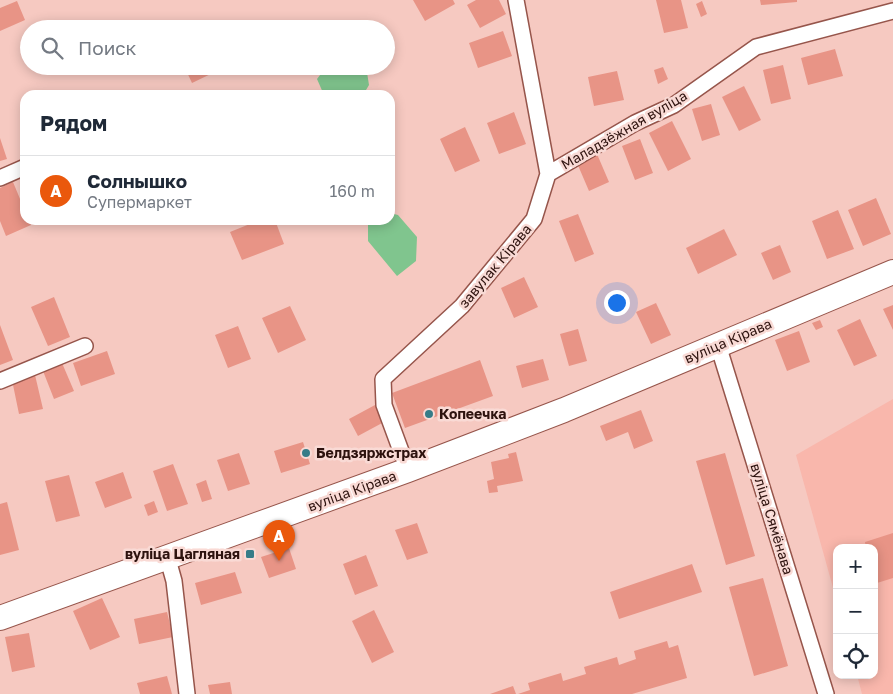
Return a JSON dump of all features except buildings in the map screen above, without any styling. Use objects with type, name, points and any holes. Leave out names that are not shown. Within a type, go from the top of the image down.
[{"type":"main road","name":"вуліца Кірава","points":[[0,618],[408,470],[564,410],[893,272]]},
{"type":"street","name":"завулак Кірава","points":[[408,470],[384,405],[383,378],[462,306],[534,219],[548,174],[516,0]]},
{"type":"street","name":"Маладзёжная вуліца","points":[[548,174],[635,123],[674,105],[756,47],[893,11]]},
{"type":"street","points":[[0,178],[20,168]]},
{"type":"street","name":"вуліца Сямёнава","points":[[718,345],[826,694]]},
{"type":"street","points":[[0,381],[85,346]]},
{"type":"street","points":[[167,556],[174,581],[187,694]]},
{"type":"shaded area","points":[[320,75],[367,75],[369,85],[366,90],[322,90],[317,79]]},
{"type":"shaded area","points":[[395,214],[398,215],[417,237],[416,261],[397,276],[368,241],[368,225],[395,225]]},
{"type":"shaded area","points":[[893,399],[893,694],[862,694],[858,679],[878,679],[878,544],[833,544],[833,588],[796,455]]},
{"type":"place","name":"Копеечка","points":[[429,414]]},
{"type":"place","name":"Белдзяржстрах","points":[[306,453]]},
{"type":"place","name":"вуліца Цагляная","points":[[250,554]]},
{"type":"place","name":"Солнышко","points":[[279,561]]}]
